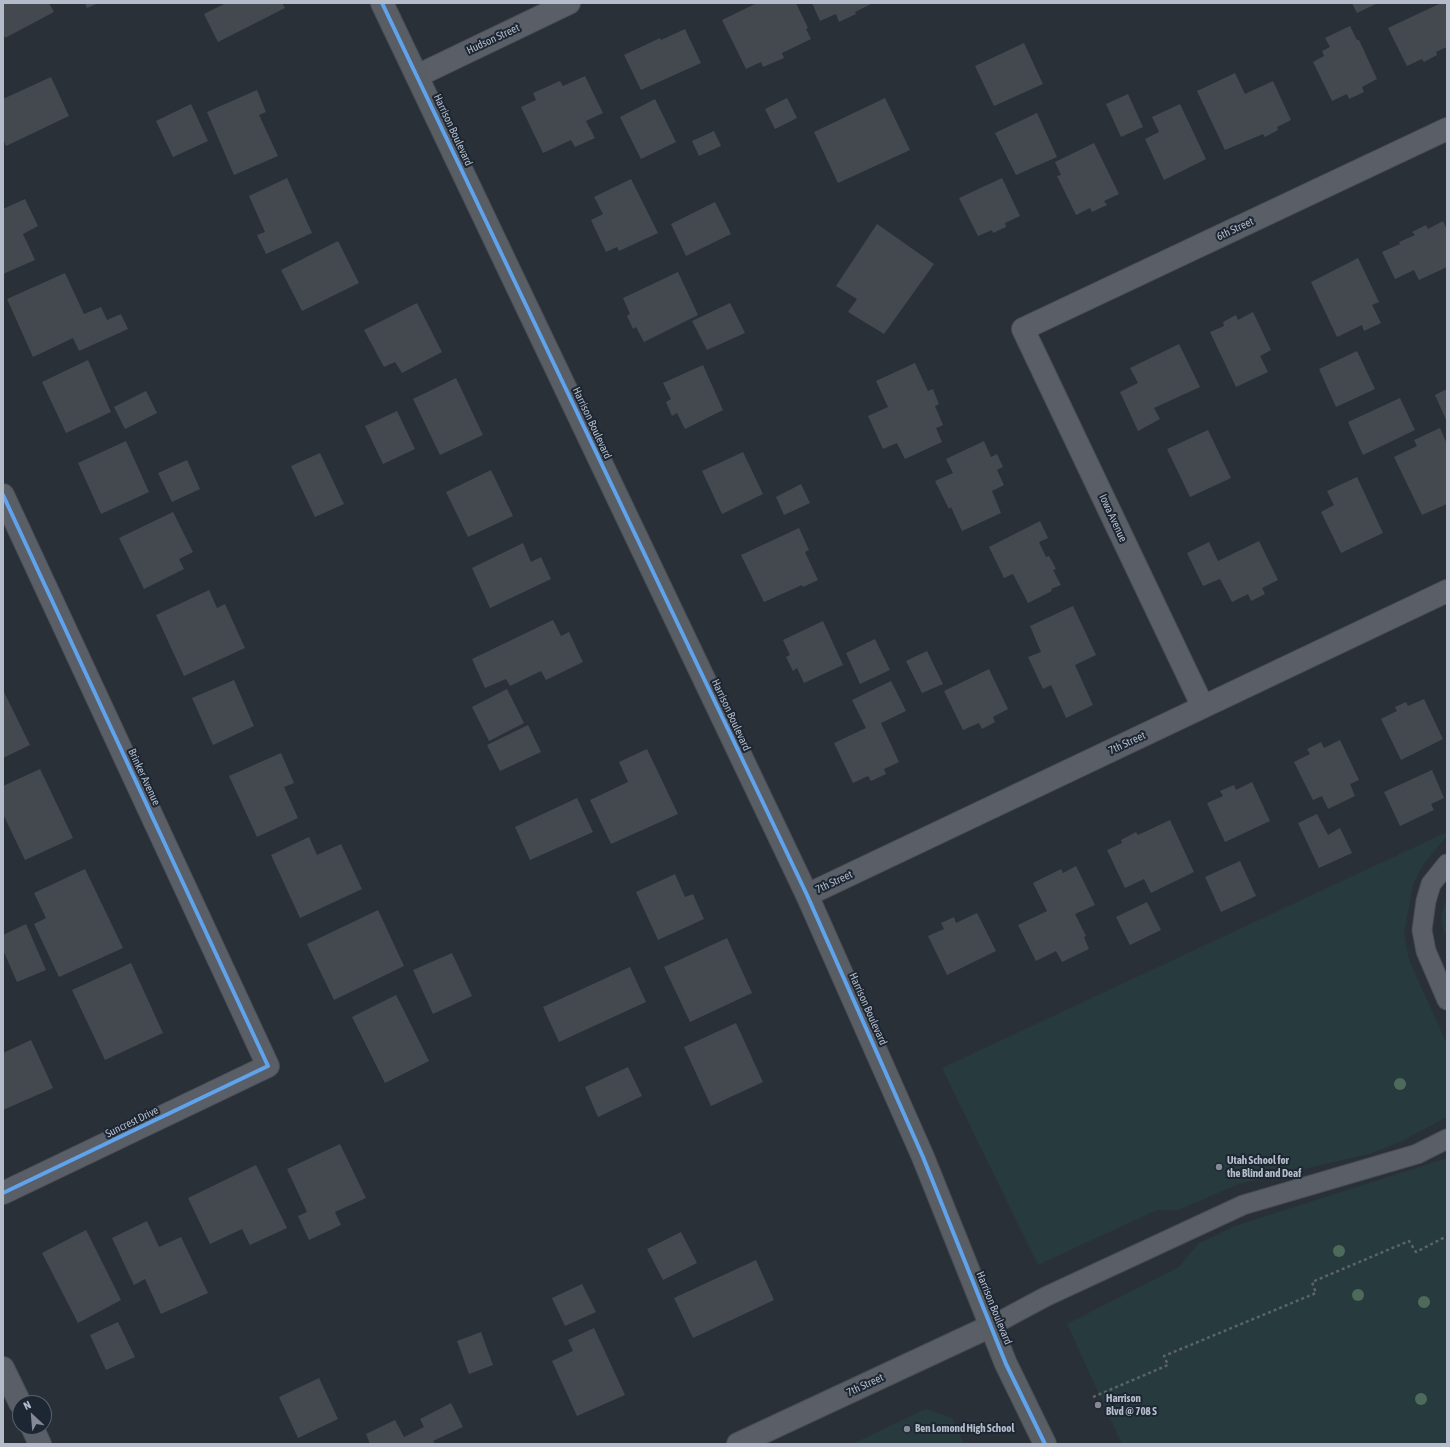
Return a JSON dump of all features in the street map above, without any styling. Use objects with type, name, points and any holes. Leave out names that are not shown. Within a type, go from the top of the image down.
[{"type":"main road","name":"Harrison Boulevard","points":[[382,3],[807,895],[924,1157],[1006,1364],[1045,1444]]},
{"type":"street","name":"Hudson Street","points":[[417,76],[570,3]]},
{"type":"street","name":"6th Street","points":[[1024,329],[1447,129]]},
{"type":"street","name":"Iowa Avenue","points":[[1024,329],[1203,707]]},
{"type":"street","name":"Brinker Avenue","points":[[3,494],[268,1066]]},
{"type":"street","name":"7th Street","points":[[807,895],[1447,591]]},
{"type":"street","name":"Suncrest Drive","points":[[3,1194],[268,1066]]},
{"type":"street","name":"7th Street","points":[[738,1444],[991,1326]]},
{"type":"street","points":[[3,1368],[16,1395]]},
{"type":"lane","points":[[1447,864],[1431,884],[1426,901],[1422,930],[1426,951],[1447,1000]]},
{"type":"lane","points":[[991,1326],[1045,1297],[1243,1205],[1417,1154],[1447,1139]]},
{"type":"path","points":[[1093,1397],[1168,1365],[1164,1356],[1316,1293],[1312,1282],[1409,1241],[1416,1252],[1447,1236]]},
{"type":"green space","points":[[1447,832],[1447,836],[1425,862],[1413,884],[1404,934],[1409,960],[1447,1044],[1447,1117],[1400,1142],[1369,1154],[1239,1184],[1178,1210],[1157,1210],[1038,1265],[942,1068]]},
{"type":"green space","points":[[1447,896],[1447,935],[1444,933],[1441,915]]},
{"type":"green space","points":[[1447,1158],[1447,1444],[1122,1444],[1067,1324],[1179,1267],[1198,1244],[1235,1226]]},
{"type":"green space","points":[[926,1409],[952,1418],[964,1444],[852,1444]]},
{"type":"building","points":[[6,3],[49,3],[54,12],[5,38],[3,33],[3,5]]},
{"type":"building","points":[[85,3],[99,3],[87,8]]},
{"type":"building","points":[[226,3],[282,3],[285,8],[218,42],[204,14]]},
{"type":"building","points":[[757,3],[796,3],[808,28],[806,29],[811,39],[782,53],[784,58],[763,67],[761,62],[746,69],[722,20]]},
{"type":"building","points":[[812,3],[873,3],[855,12],[856,14],[839,22],[836,14],[820,21]]},
{"type":"building","points":[[1352,3],[1378,3],[1357,13]]},
{"type":"building","points":[[1441,3],[1445,3],[1447,8],[1447,47],[1436,52],[1437,55],[1424,62],[1422,59],[1407,66],[1388,28]]},
{"type":"building","points":[[1350,26],[1357,40],[1359,40],[1377,79],[1362,87],[1364,92],[1349,99],[1347,94],[1332,101],[1313,62],[1324,56],[1322,51],[1330,47],[1325,38]]},
{"type":"building","points":[[685,29],[701,63],[641,90],[624,55],[660,38],[661,40]]},
{"type":"building","points":[[1024,43],[1043,84],[994,106],[975,66]]},
{"type":"building","points":[[1235,73],[1245,94],[1273,81],[1291,120],[1277,127],[1278,130],[1265,137],[1263,134],[1225,150],[1197,91]]},
{"type":"building","points":[[585,76],[603,113],[586,121],[595,138],[575,147],[571,140],[543,153],[521,107],[536,100],[533,93],[560,81],[563,86]]},
{"type":"building","points":[[51,77],[69,116],[6,146],[3,139],[3,99]]},
{"type":"building","points":[[257,90],[266,112],[259,115],[278,156],[234,175],[207,112]]},
{"type":"building","points":[[1128,94],[1143,127],[1121,137],[1106,104]]},
{"type":"building","points":[[787,98],[797,118],[775,129],[765,109]]},
{"type":"building","points":[[885,98],[910,150],[838,183],[814,132]]},
{"type":"building","points":[[655,99],[676,142],[641,159],[620,117]]},
{"type":"building","points":[[191,104],[208,141],[173,157],[156,121]]},
{"type":"building","points":[[1180,104],[1206,159],[1164,180],[1145,139],[1159,132],[1152,117]]},
{"type":"building","points":[[1037,113],[1057,157],[1016,175],[995,133]]},
{"type":"building","points":[[714,131],[721,146],[699,156],[692,141]]},
{"type":"building","points":[[1094,143],[1119,194],[1104,201],[1107,205],[1092,212],[1090,208],[1076,215],[1057,176],[1061,175],[1055,162]]},
{"type":"building","points":[[287,178],[312,233],[266,254],[257,235],[265,232],[249,196]]},
{"type":"building","points":[[1002,178],[1020,216],[1005,223],[1006,227],[993,233],[992,230],[978,236],[959,198]]},
{"type":"building","points":[[631,179],[658,233],[619,251],[617,247],[606,252],[591,220],[603,214],[594,197]]},
{"type":"building","points":[[25,199],[38,226],[23,234],[35,260],[3,274],[3,209]]},
{"type":"building","points":[[715,202],[731,234],[686,256],[671,224]]},
{"type":"building","points":[[1443,221],[1447,230],[1447,267],[1419,280],[1414,270],[1395,279],[1382,252],[1415,235],[1412,232],[1426,225],[1428,229]]},
{"type":"building","points":[[877,224],[934,264],[884,334],[848,312],[857,299],[836,286]]},
{"type":"building","points":[[338,241],[359,283],[302,311],[281,270]]},
{"type":"building","points":[[1358,258],[1379,302],[1372,305],[1381,323],[1364,331],[1362,325],[1337,337],[1311,282]]},
{"type":"building","points":[[678,272],[698,315],[644,342],[636,327],[633,329],[627,316],[630,314],[623,298]]},
{"type":"building","points":[[65,273],[84,314],[101,307],[107,320],[121,314],[128,329],[79,351],[73,338],[33,357],[7,299]]},
{"type":"building","points":[[417,303],[442,352],[402,373],[395,362],[384,367],[364,330]]},
{"type":"building","points":[[730,303],[745,333],[707,350],[692,321]]},
{"type":"building","points":[[1253,312],[1271,350],[1260,356],[1268,372],[1236,387],[1210,332],[1224,326],[1223,322],[1236,315],[1238,320]]},
{"type":"building","points":[[1179,344],[1200,387],[1154,408],[1160,419],[1138,431],[1120,392],[1138,383],[1130,368]]},
{"type":"building","points":[[1357,351],[1375,389],[1336,407],[1319,369]]},
{"type":"building","points":[[88,360],[111,412],[66,433],[42,382]]},
{"type":"building","points":[[915,363],[928,391],[933,389],[939,404],[935,406],[943,425],[936,428],[942,442],[905,459],[897,443],[883,449],[868,416],[888,407],[876,381]]},
{"type":"building","points":[[703,365],[723,410],[685,429],[677,413],[672,416],[666,402],[671,399],[663,383]]},
{"type":"building","points":[[456,378],[483,435],[440,455],[413,399]]},
{"type":"building","points":[[1447,389],[1447,422],[1435,395]]},
{"type":"building","points":[[146,391],[157,413],[125,429],[114,407]]},
{"type":"building","points":[[1400,398],[1415,430],[1363,455],[1348,422]]},
{"type":"building","points":[[397,411],[415,449],[383,464],[365,426]]},
{"type":"building","points":[[1440,428],[1447,444],[1447,504],[1422,515],[1394,457],[1417,446],[1414,440]]},
{"type":"building","points":[[1208,430],[1231,478],[1190,497],[1167,449]]},
{"type":"building","points":[[126,441],[149,492],[101,514],[78,463]]},
{"type":"building","points":[[984,441],[991,457],[997,454],[1003,467],[997,470],[1004,485],[992,491],[1001,513],[962,531],[951,507],[949,509],[935,481],[953,473],[946,459]]},
{"type":"building","points":[[743,452],[763,494],[722,514],[702,471]]},
{"type":"building","points":[[320,453],[344,504],[315,517],[291,466]]},
{"type":"building","points":[[187,460],[200,489],[172,502],[158,473]]},
{"type":"building","points":[[491,470],[513,516],[468,537],[446,492]]},
{"type":"building","points":[[1357,477],[1383,533],[1341,553],[1321,512],[1334,505],[1327,491]]},
{"type":"building","points":[[801,484],[810,503],[784,515],[776,497]]},
{"type":"building","points":[[173,512],[193,552],[179,559],[184,569],[144,589],[119,538]]},
{"type":"building","points":[[1040,521],[1048,538],[1039,542],[1046,557],[1049,556],[1056,569],[1053,570],[1061,585],[1051,589],[1052,591],[1028,603],[1013,574],[1004,578],[989,547]]},
{"type":"building","points":[[799,528],[809,550],[805,552],[818,580],[803,587],[802,585],[764,602],[741,555]]},
{"type":"building","points":[[1259,541],[1278,580],[1262,588],[1265,594],[1251,601],[1248,594],[1232,602],[1220,579],[1203,586],[1187,553],[1209,542],[1218,561]]},
{"type":"building","points":[[523,543],[531,562],[541,557],[551,579],[490,608],[472,568]]},
{"type":"building","points":[[209,590],[217,608],[225,604],[245,648],[184,676],[156,615]]},
{"type":"building","points":[[1073,606],[1096,655],[1075,665],[1093,705],[1066,718],[1051,685],[1043,689],[1028,657],[1041,652],[1030,626]]},
{"type":"building","points":[[553,620],[561,636],[569,632],[583,662],[546,680],[541,671],[510,686],[506,679],[485,688],[472,659]]},
{"type":"building","points":[[823,621],[843,665],[804,683],[797,668],[793,671],[786,657],[790,655],[783,640]]},
{"type":"building","points":[[875,639],[890,670],[860,684],[846,653]]},
{"type":"building","points":[[927,651],[943,684],[922,693],[906,661]]},
{"type":"building","points":[[989,669],[1008,709],[993,717],[995,722],[982,729],[979,723],[963,730],[944,691]]},
{"type":"building","points":[[234,680],[254,726],[213,745],[192,698]]},
{"type":"building","points":[[891,681],[906,711],[881,723],[899,762],[884,769],[886,774],[871,781],[868,776],[853,783],[834,743],[866,728],[852,700]]},
{"type":"building","points":[[507,689],[524,723],[489,741],[472,707]]},
{"type":"building","points":[[3,690],[30,745],[3,758]]},
{"type":"building","points":[[1424,699],[1443,739],[1401,760],[1381,719],[1397,711],[1395,707],[1406,702],[1408,706]]},
{"type":"building","points":[[528,725],[541,752],[500,771],[487,745]]},
{"type":"building","points":[[1340,740],[1359,780],[1350,784],[1355,796],[1328,809],[1322,796],[1313,800],[1294,762],[1310,754],[1307,749],[1321,742],[1324,748]]},
{"type":"building","points":[[647,749],[678,814],[611,844],[590,800],[628,782],[619,762]]},
{"type":"building","points":[[281,753],[294,783],[284,787],[298,818],[257,837],[229,776]]},
{"type":"building","points":[[40,769],[73,838],[25,860],[3,814],[3,786]]},
{"type":"building","points":[[1432,770],[1444,798],[1431,804],[1434,810],[1400,826],[1384,792]]},
{"type":"building","points":[[1252,782],[1270,821],[1225,842],[1207,803],[1223,796],[1220,791],[1234,785],[1236,790]]},
{"type":"building","points":[[577,798],[593,832],[530,860],[515,827]]},
{"type":"building","points":[[1317,814],[1328,835],[1340,828],[1352,853],[1319,868],[1298,823]]},
{"type":"building","points":[[1170,820],[1194,872],[1151,893],[1144,879],[1125,888],[1107,850],[1122,843],[1121,840],[1136,832],[1138,835]]},
{"type":"building","points":[[309,837],[317,855],[341,844],[362,889],[300,918],[271,855]]},
{"type":"building","points":[[1240,861],[1256,896],[1221,912],[1205,877]]},
{"type":"building","points":[[1076,866],[1095,905],[1075,914],[1086,936],[1084,937],[1089,949],[1062,962],[1056,951],[1036,961],[1018,925],[1047,911],[1033,883],[1061,869],[1063,873]]},
{"type":"building","points":[[85,869],[123,948],[59,977],[34,924],[46,918],[34,893]]},
{"type":"building","points":[[675,874],[685,897],[693,894],[704,919],[658,940],[636,892]]},
{"type":"building","points":[[1147,902],[1161,930],[1130,945],[1116,917]]},
{"type":"building","points":[[378,910],[404,966],[334,1000],[307,944]]},
{"type":"building","points":[[977,913],[996,951],[947,975],[928,936],[944,929],[941,923],[954,917],[956,923]]},
{"type":"building","points":[[26,924],[46,970],[17,982],[3,950],[3,935]]},
{"type":"building","points":[[727,938],[752,993],[690,1022],[664,967]]},
{"type":"building","points":[[452,953],[472,996],[433,1014],[413,970]]},
{"type":"building","points":[[131,963],[163,1033],[105,1060],[72,990]]},
{"type":"building","points":[[630,967],[646,1002],[559,1042],[543,1007]]},
{"type":"building","points":[[396,995],[429,1061],[385,1083],[352,1017]]},
{"type":"building","points":[[736,1023],[763,1082],[711,1106],[684,1047]]},
{"type":"building","points":[[31,1040],[53,1088],[3,1110],[3,1053]]},
{"type":"building","points":[[628,1067],[642,1096],[598,1117],[585,1087]]},
{"type":"building","points":[[340,1144],[366,1198],[335,1212],[341,1225],[309,1240],[298,1216],[307,1212],[287,1169]]},
{"type":"building","points":[[256,1165],[287,1228],[250,1245],[242,1229],[210,1244],[188,1198]]},
{"type":"building","points":[[147,1221],[159,1247],[181,1237],[208,1293],[161,1314],[145,1279],[134,1285],[112,1238]]},
{"type":"building","points":[[86,1230],[121,1300],[78,1323],[42,1253]]},
{"type":"building","points":[[681,1232],[697,1263],[663,1280],[647,1249]]},
{"type":"building","points":[[756,1260],[774,1300],[693,1338],[674,1298]]},
{"type":"building","points":[[582,1284],[596,1312],[565,1326],[552,1298]]},
{"type":"building","points":[[118,1322],[135,1357],[106,1370],[90,1335]]},
{"type":"building","points":[[594,1328],[625,1395],[577,1416],[552,1361],[573,1351],[568,1340]]},
{"type":"building","points":[[481,1332],[493,1365],[469,1374],[457,1341]]},
{"type":"building","points":[[319,1378],[338,1419],[298,1438],[279,1397]]},
{"type":"building","points":[[451,1403],[463,1427],[433,1441],[435,1444],[370,1444],[366,1434],[395,1420],[404,1437],[424,1427],[420,1419]]},
{"type":"cycle path","points":[[382,3],[807,895],[923,1157],[1006,1364],[1045,1444]]},
{"type":"cycle path","points":[[3,495],[268,1066],[3,1193]]},
{"type":"place","name":"Utah School for the Blind and Deaf","points":[[1219,1167]]},
{"type":"place","name":"Harrison Blvd @ 708 S","points":[[1098,1405]]},
{"type":"place","name":"Ben Lomond High School","points":[[907,1429]]}]
